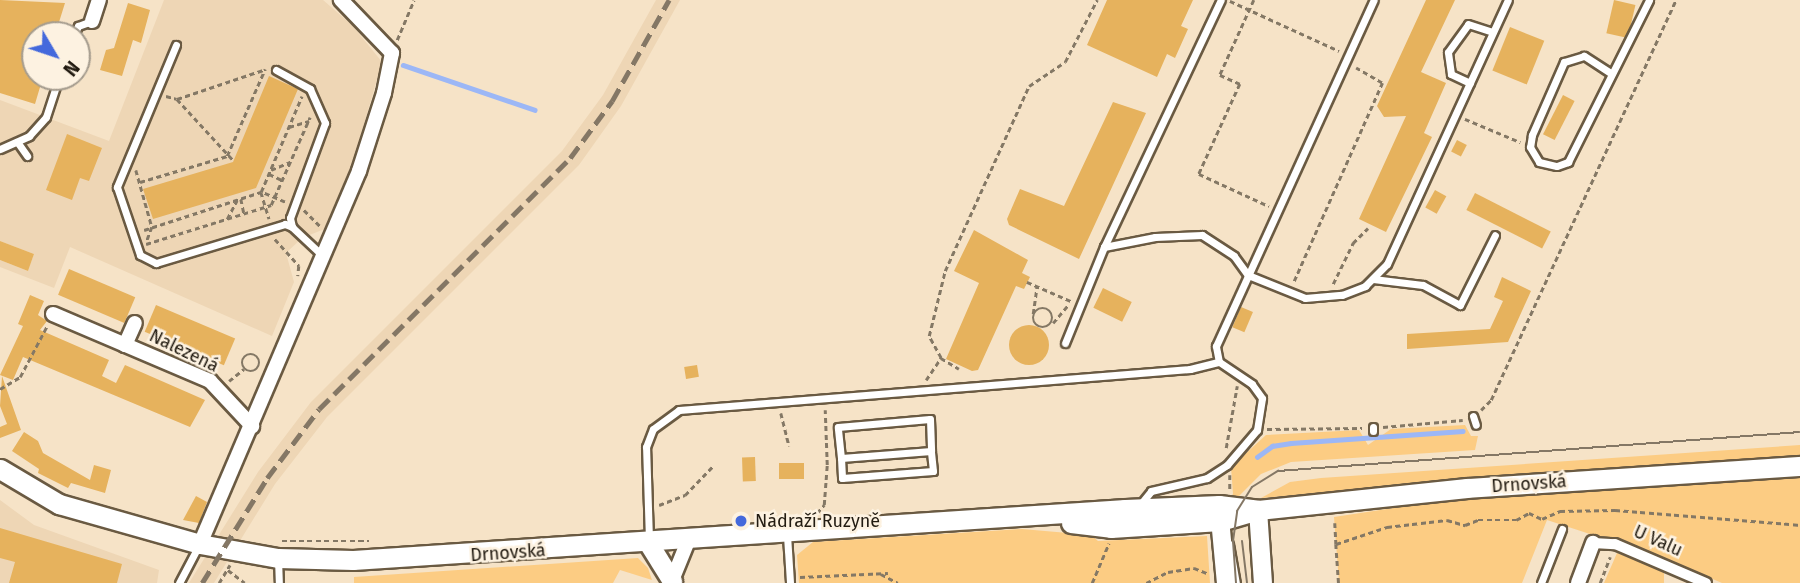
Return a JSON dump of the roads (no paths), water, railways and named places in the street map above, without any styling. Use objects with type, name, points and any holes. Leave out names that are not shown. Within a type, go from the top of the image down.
[{"type":"main road","name":"Drnovská","points":[[0,468],[59,504],[200,544],[278,558],[403,559],[1031,519],[1136,509],[1223,506],[1258,510],[1467,488],[1800,466]]},
{"type":"main road","name":"Drnovská","points":[[1031,519],[1111,528],[1223,506]]},
{"type":"main road","points":[[649,544],[671,582]]},
{"type":"street","points":[[92,21],[99,0]]},
{"type":"street","points":[[200,544],[359,171],[384,93],[391,53],[341,0]]},
{"type":"street","name":"Nalezená","points":[[55,315],[211,381],[252,426]]},
{"type":"street","name":"Nalezená","points":[[125,345],[135,323]]},
{"type":"street","points":[[1220,580],[1223,506]]},
{"type":"street","points":[[1258,510],[1263,583]]},
{"type":"street","points":[[671,582],[688,541]]},
{"type":"street","name":"U Valu","points":[[1578,583],[1593,543],[1615,544],[1706,583]]},
{"type":"lane","points":[[1065,342],[1104,247],[1221,0]]},
{"type":"lane","points":[[1136,509],[1151,491],[1207,478],[1227,465],[1257,430],[1262,398],[1252,384],[1219,362],[1216,346],[1374,0]]},
{"type":"lane","points":[[1104,247],[1155,237],[1202,235],[1234,256],[1248,275],[1305,298],[1327,296],[1365,286],[1387,264],[1508,0]]},
{"type":"lane","points":[[1609,72],[1584,56],[1564,62],[1530,147],[1539,162],[1557,166],[1567,162],[1609,72],[1649,0]]},
{"type":"lane","points":[[1470,83],[1451,74],[1448,52],[1468,24],[1493,32]]},
{"type":"lane","points":[[176,45],[117,187],[136,247],[156,263],[271,228],[292,227]]},
{"type":"lane","points":[[276,70],[306,84],[317,104],[326,130],[290,219],[292,227],[323,256]]},
{"type":"lane","points":[[0,149],[18,143],[46,117],[54,91]]},
{"type":"lane","points":[[18,143],[27,156]]},
{"type":"lane","points":[[1373,279],[1423,285],[1460,305],[1495,235]]},
{"type":"lane","points":[[649,544],[646,447],[653,429],[664,417],[703,405],[1190,369],[1219,362]]},
{"type":"lane","points":[[1473,416],[1476,425]]},
{"type":"lane","points":[[930,419],[931,451],[933,471],[842,478],[838,426],[930,419]]},
{"type":"lane","points":[[841,458],[931,451]]},
{"type":"lane","points":[[1223,506],[1236,583]]},
{"type":"lane","points":[[1541,583],[1562,529]]},
{"type":"lane","points":[[787,535],[790,580]]},
{"type":"lane","points":[[179,583],[200,544]]},
{"type":"lane","points":[[278,558],[279,583]]},
{"type":"waterway","points":[[403,65],[535,110]]},
{"type":"waterway","points":[[1257,457],[1272,446],[1291,443],[1463,431]]},
{"type":"tram line","points":[[1236,583],[1233,541],[1237,511],[1252,487],[1278,471],[1800,432]]},
{"type":"tram line","points":[[1242,541],[1247,583]]},
{"type":"railway","points":[[202,583],[267,478],[319,409],[570,158],[612,101],[669,0]]},
{"type":"place","name":"Nádraží Ruzyně","points":[[741,521]]}]
